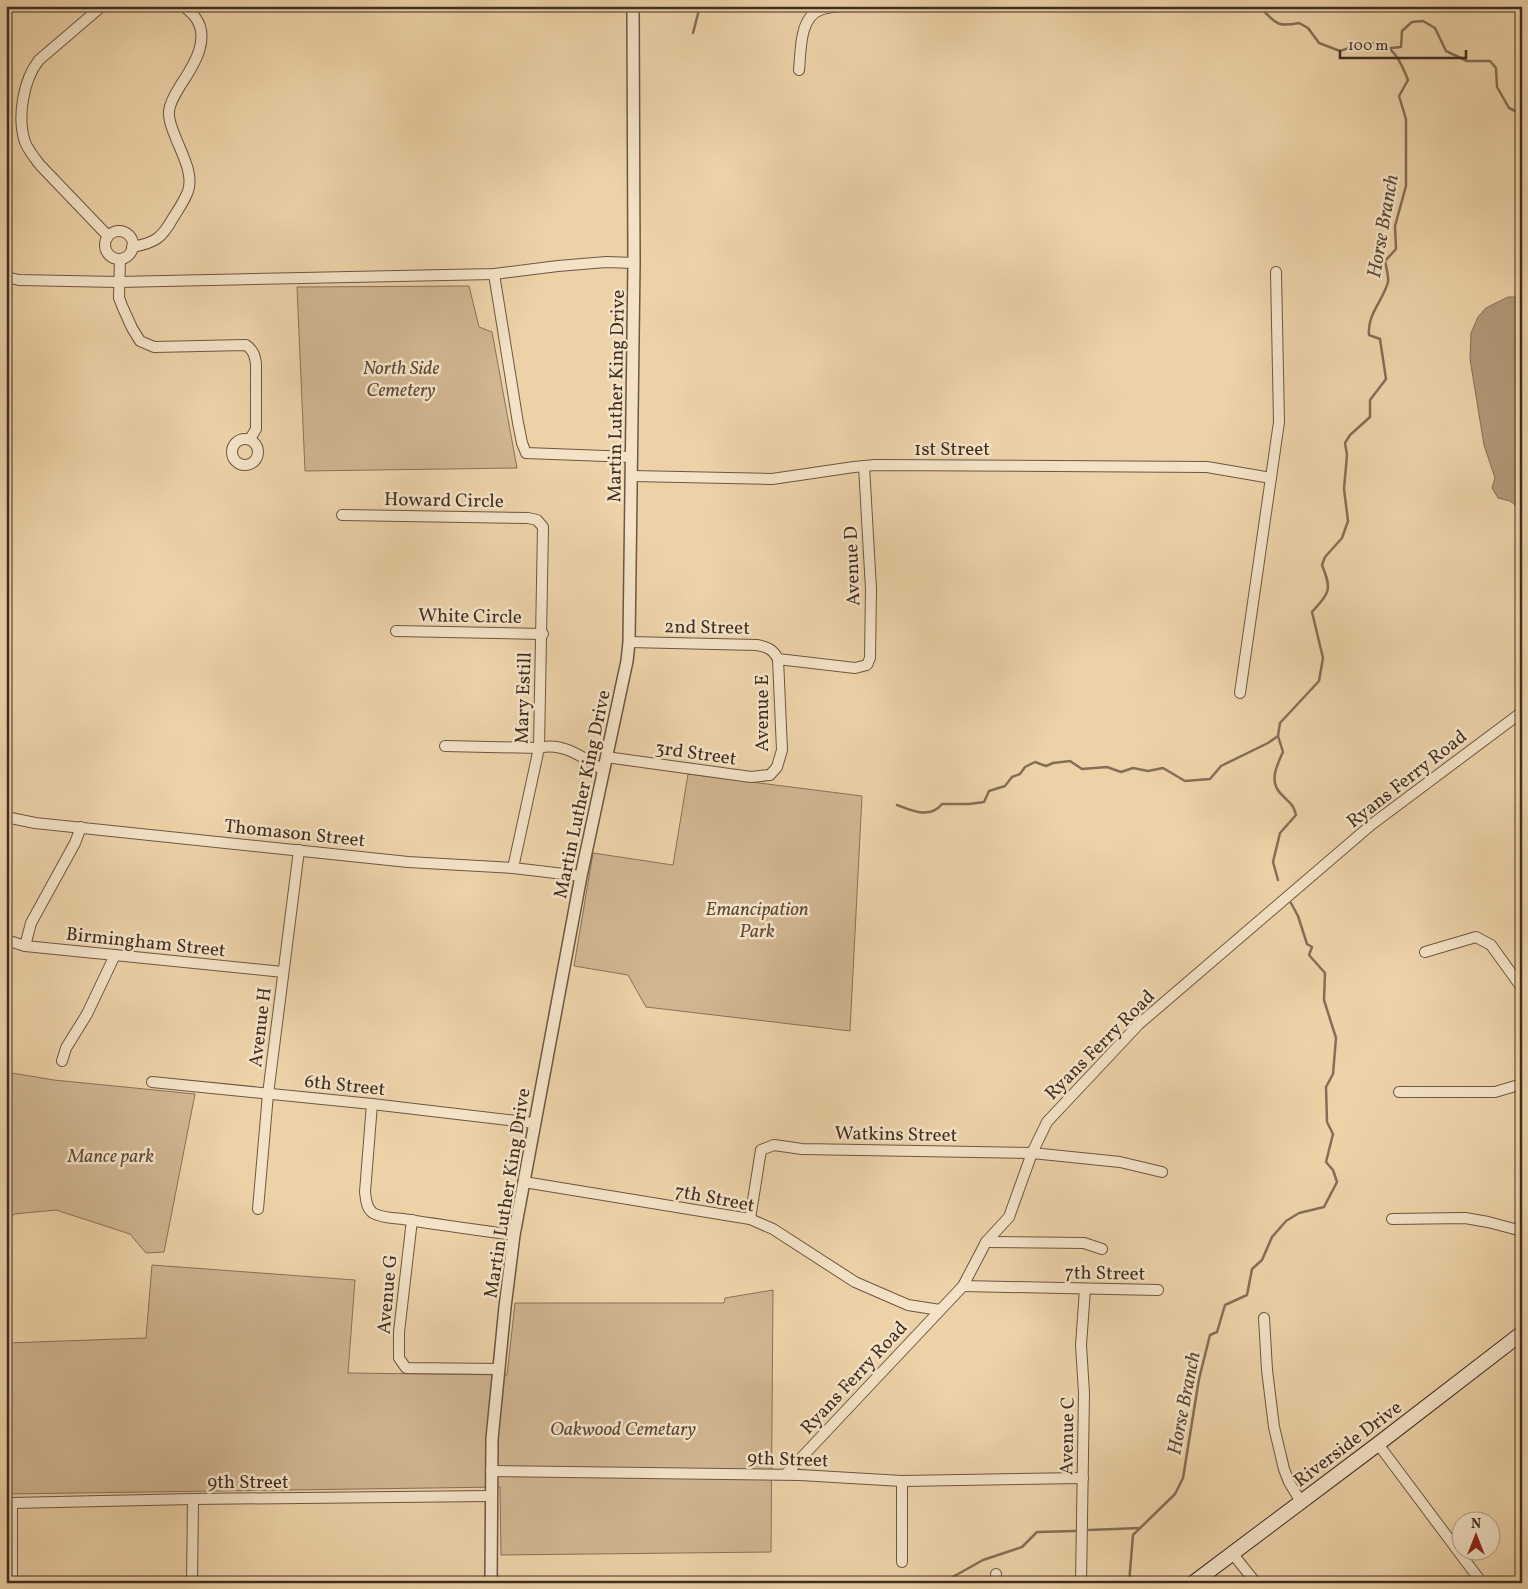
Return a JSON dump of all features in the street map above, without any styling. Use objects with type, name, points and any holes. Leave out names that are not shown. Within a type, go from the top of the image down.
[{"type":"main road","name":"Riverside Drive","points":[[1193,1583],[1378,1444],[1522,1332]]},
{"type":"street","points":[[102,6],[33,67],[23,100],[22,117],[24,136],[31,153],[40,165],[108,236]]},
{"type":"street","points":[[132,247],[144,245],[160,238],[188,192],[190,182],[188,172],[169,118],[169,110],[174,95],[195,62],[201,41],[200,29],[195,17],[183,6]]},
{"type":"street","name":"Martin Luther King Drive","points":[[491,1583],[491,1471],[499,1369],[514,1235],[581,876],[629,642],[634,263],[633,6]]},
{"type":"street","points":[[799,70],[803,35],[807,21],[820,10],[844,6]]},
{"type":"street","points":[[115,231],[124,232],[131,238],[132,247],[128,255],[120,259],[108,253],[104,245],[108,236],[115,231]]},
{"type":"street","points":[[120,259],[119,298],[140,340],[147,345],[154,347],[246,345],[252,349],[256,364],[256,428],[250,439]]},
{"type":"street","points":[[6,277],[19,280],[118,282],[494,274],[606,262],[634,263]]},
{"type":"street","points":[[1240,693],[1279,422],[1276,272]]},
{"type":"street","points":[[494,274],[518,424],[526,452],[632,457]]},
{"type":"street","name":"1st Street","points":[[632,476],[772,479],[864,466],[1206,467],[1271,478]]},
{"type":"street","name":"Avenue D","points":[[864,466],[871,589],[870,658],[867,665]]},
{"type":"street","name":"Howard Circle","points":[[342,515],[528,518],[537,520],[543,527]]},
{"type":"street","name":"Mary Estill","points":[[513,868],[539,748],[543,527]]},
{"type":"street","name":"White Circle","points":[[396,631],[542,634]]},
{"type":"street","name":"2nd Street","points":[[629,642],[757,645],[768,648],[775,653],[778,659],[855,668],[867,665]]},
{"type":"street","name":"Avenue E","points":[[777,767],[782,750],[778,659]]},
{"type":"street","name":"Ryans Ferry Road","points":[[786,1474],[963,1286],[986,1242],[1009,1217],[1032,1153],[1048,1122],[1139,1024],[1371,825],[1522,712]]},
{"type":"street","points":[[445,746],[539,748],[548,745],[575,752],[603,770]]},
{"type":"street","name":"3rd Street","points":[[606,757],[751,777],[770,775],[777,767]]},
{"type":"street","name":"Thomason Street","points":[[6,817],[35,823],[408,862],[513,868],[581,876]]},
{"type":"street","points":[[25,946],[32,923],[75,843],[81,827]]},
{"type":"street","name":"Avenue H","points":[[258,1209],[268,1094],[299,850]]},
{"type":"street","points":[[1425,952],[1476,937],[1491,945],[1522,988]]},
{"type":"street","name":"Birmingham Street","points":[[6,940],[25,946],[283,972]]},
{"type":"street","points":[[62,1061],[66,1048],[87,1014],[115,955]]},
{"type":"street","name":"6th Street","points":[[152,1082],[372,1104],[534,1123]]},
{"type":"street","points":[[1399,1092],[1495,1092],[1522,1084]]},
{"type":"street","points":[[372,1104],[365,1192],[369,1208],[380,1215],[514,1235]]},
{"type":"street","name":"Watkins Street","points":[[750,1219],[761,1150],[774,1145],[802,1149],[1032,1153],[1120,1162],[1162,1172]]},
{"type":"street","name":"7th Street","points":[[524,1182],[750,1219],[773,1229],[855,1282],[908,1305],[940,1310]]},
{"type":"street","points":[[1392,1219],[1464,1218],[1488,1222],[1522,1232]]},
{"type":"street","name":"Avenue G","points":[[412,1220],[399,1332],[399,1358],[406,1368],[499,1369]]},
{"type":"street","points":[[986,1242],[1084,1243],[1102,1249]]},
{"type":"street","points":[[1522,1250],[1522,1261]]},
{"type":"street","name":"7th Street","points":[[963,1286],[1158,1290]]},
{"type":"street","name":"Avenue C","points":[[1081,1583],[1084,1393],[1081,1345],[1085,1289]]},
{"type":"street","points":[[1264,1318],[1267,1370],[1274,1427],[1284,1469],[1289,1482],[1301,1502]]},
{"type":"street","points":[[1378,1444],[1482,1583]]},
{"type":"street","name":"9th Street","points":[[491,1471],[786,1474],[902,1481],[1083,1478]]},
{"type":"street","points":[[902,1481],[902,1562]]},
{"type":"street","name":"9th Street","points":[[9,1502],[491,1496]]},
{"type":"street","points":[[192,1583],[193,1499]]},
{"type":"street","points":[[9,1502],[12,1583]]},
{"type":"street","points":[[1232,1553],[1256,1583]]},
{"type":"green space","name":"North Side Cemetery","points":[[469,286],[479,327],[492,332],[517,468],[305,471],[297,287]]},
{"type":"green space","name":"Emancipation Park","points":[[688,774],[862,796],[850,1031],[646,1007],[628,975],[574,966],[593,853],[673,865]]},
{"type":"green space","name":"Mance park","points":[[6,1072],[54,1080],[195,1094],[164,1252],[146,1253],[130,1234],[56,1210],[14,1214],[6,1226]]},
{"type":"green space","name":"Oakwood Cemetary","points":[[152,1265],[355,1280],[348,1373],[507,1375],[515,1303],[724,1303],[725,1298],[773,1290],[771,1552],[501,1555],[500,1487],[6,1494],[7,1343],[146,1338]]},
{"type":"shaded area","points":[[1508,297],[1522,297],[1522,510],[1510,501],[1498,498],[1492,488],[1495,478],[1484,445],[1470,359],[1471,333],[1478,317],[1486,308]]},
{"type":"waterway","points":[[693,33],[700,6]]},
{"type":"waterway","name":"Horse Branch","points":[[1236,6],[1241,6]]},
{"type":"waterway","name":"Horse Branch","points":[[1258,6],[1279,24],[1299,23],[1308,28],[1319,43],[1340,51],[1365,44],[1375,43],[1383,45],[1396,56],[1408,80],[1399,96],[1406,119],[1406,186],[1395,226],[1396,249],[1385,261],[1388,282],[1369,327],[1369,335],[1380,339],[1386,379],[1370,400],[1370,417],[1350,435],[1345,443],[1347,455],[1344,489],[1348,521],[1342,538],[1325,557],[1322,565],[1328,590],[1323,600],[1312,612],[1323,658],[1319,681],[1280,723],[1278,736],[1283,752],[1276,769],[1276,786],[1278,791],[1291,804],[1296,815],[1280,833],[1273,862],[1278,880]]},
{"type":"waterway","points":[[1391,48],[1401,47],[1402,31],[1412,22],[1423,21],[1435,28],[1446,51],[1467,61],[1490,61],[1496,68],[1497,87],[1509,108],[1522,114]]},
{"type":"waterway","points":[[897,805],[915,811],[926,812],[937,809],[942,804],[984,802],[989,791],[1005,786],[1012,777],[1020,774],[1025,767],[1035,762],[1046,766],[1053,763],[1070,761],[1082,769],[1107,767],[1121,772],[1133,768],[1148,771],[1163,768],[1185,781],[1210,779],[1221,766],[1268,743],[1278,736]]},
{"type":"waterway","name":"Horse Branch","points":[[1129,1583],[1133,1535],[1175,1494],[1183,1478],[1199,1379],[1210,1335],[1217,1332],[1225,1305],[1247,1295],[1252,1269],[1262,1260],[1272,1237],[1286,1221],[1299,1213],[1324,1207],[1337,1182],[1333,1170],[1326,1162],[1333,1134],[1327,1122],[1326,1087],[1333,1074],[1336,1038],[1324,1000],[1325,973],[1309,955],[1312,947],[1307,944],[1298,916],[1291,903]]},
{"type":"waterway","points":[[1089,1530],[1140,1528]]},
{"type":"waterway","points":[[942,1583],[983,1560],[1022,1547],[1037,1532],[1075,1531]]}]
